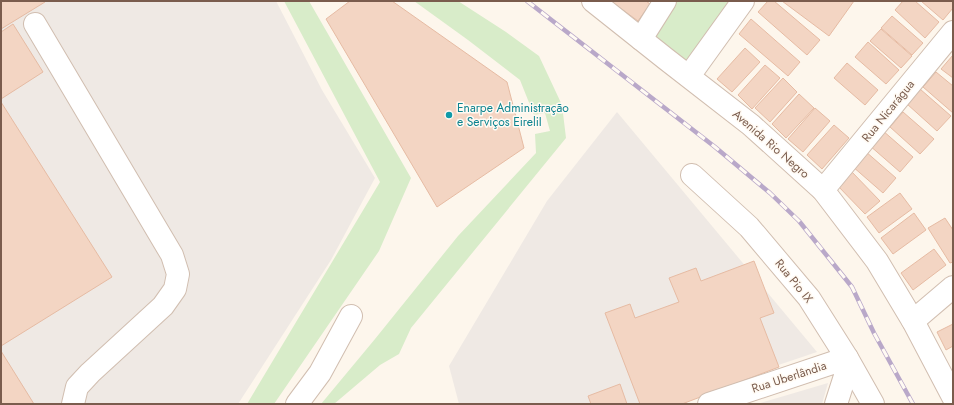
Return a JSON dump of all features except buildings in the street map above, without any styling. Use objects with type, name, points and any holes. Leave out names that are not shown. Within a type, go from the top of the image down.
[{"type":"street","name":"Avenida Rio Negro","points":[[593,1],[752,125],[823,190],[877,261],[913,321],[953,397]]},
{"type":"street","points":[[641,39],[665,1]]},
{"type":"street","points":[[689,76],[743,1]]},
{"type":"street","points":[[35,24],[172,255],[178,274],[175,289],[163,306],[90,373],[77,387],[73,404]]},
{"type":"street","name":"Rua Nicarágua","points":[[823,190],[953,32]]},
{"type":"street","name":"Rua Pio IX","points":[[692,175],[749,227],[809,298],[847,358],[873,404]]},
{"type":"street","points":[[913,321],[953,287]]},
{"type":"street","points":[[297,404],[320,372],[351,316]]},
{"type":"street","points":[[836,404],[845,376],[847,358]]},
{"type":"street","name":"Rua Uberlândia","points":[[709,404],[847,358]]},
{"type":"shaded area","points":[[1,1],[276,1],[322,90],[375,178],[331,260],[238,404],[1,404]]},
{"type":"shaded area","points":[[617,112],[817,352],[663,404],[459,404],[449,366],[547,201]]},
{"type":"shaded area","points":[[828,383],[822,404],[757,404]]},
{"type":"green space","points":[[284,1],[309,1],[411,178],[379,251],[274,404],[247,404],[380,182]]},
{"type":"green space","points":[[414,1],[458,1],[506,32],[539,56],[562,105],[566,138],[411,328],[399,354],[380,365],[334,404],[321,404],[458,236],[536,153],[535,134],[550,131],[545,113],[534,115],[520,80]]},
{"type":"green space","points":[[675,1],[734,1],[686,69],[647,41]]},
{"type":"railway","points":[[527,1],[715,147],[770,193],[799,221],[852,287],[874,333],[913,404]]},
{"type":"place","name":"Enarpe Administração e Serviços EireliI","points":[[449,115]]}]
